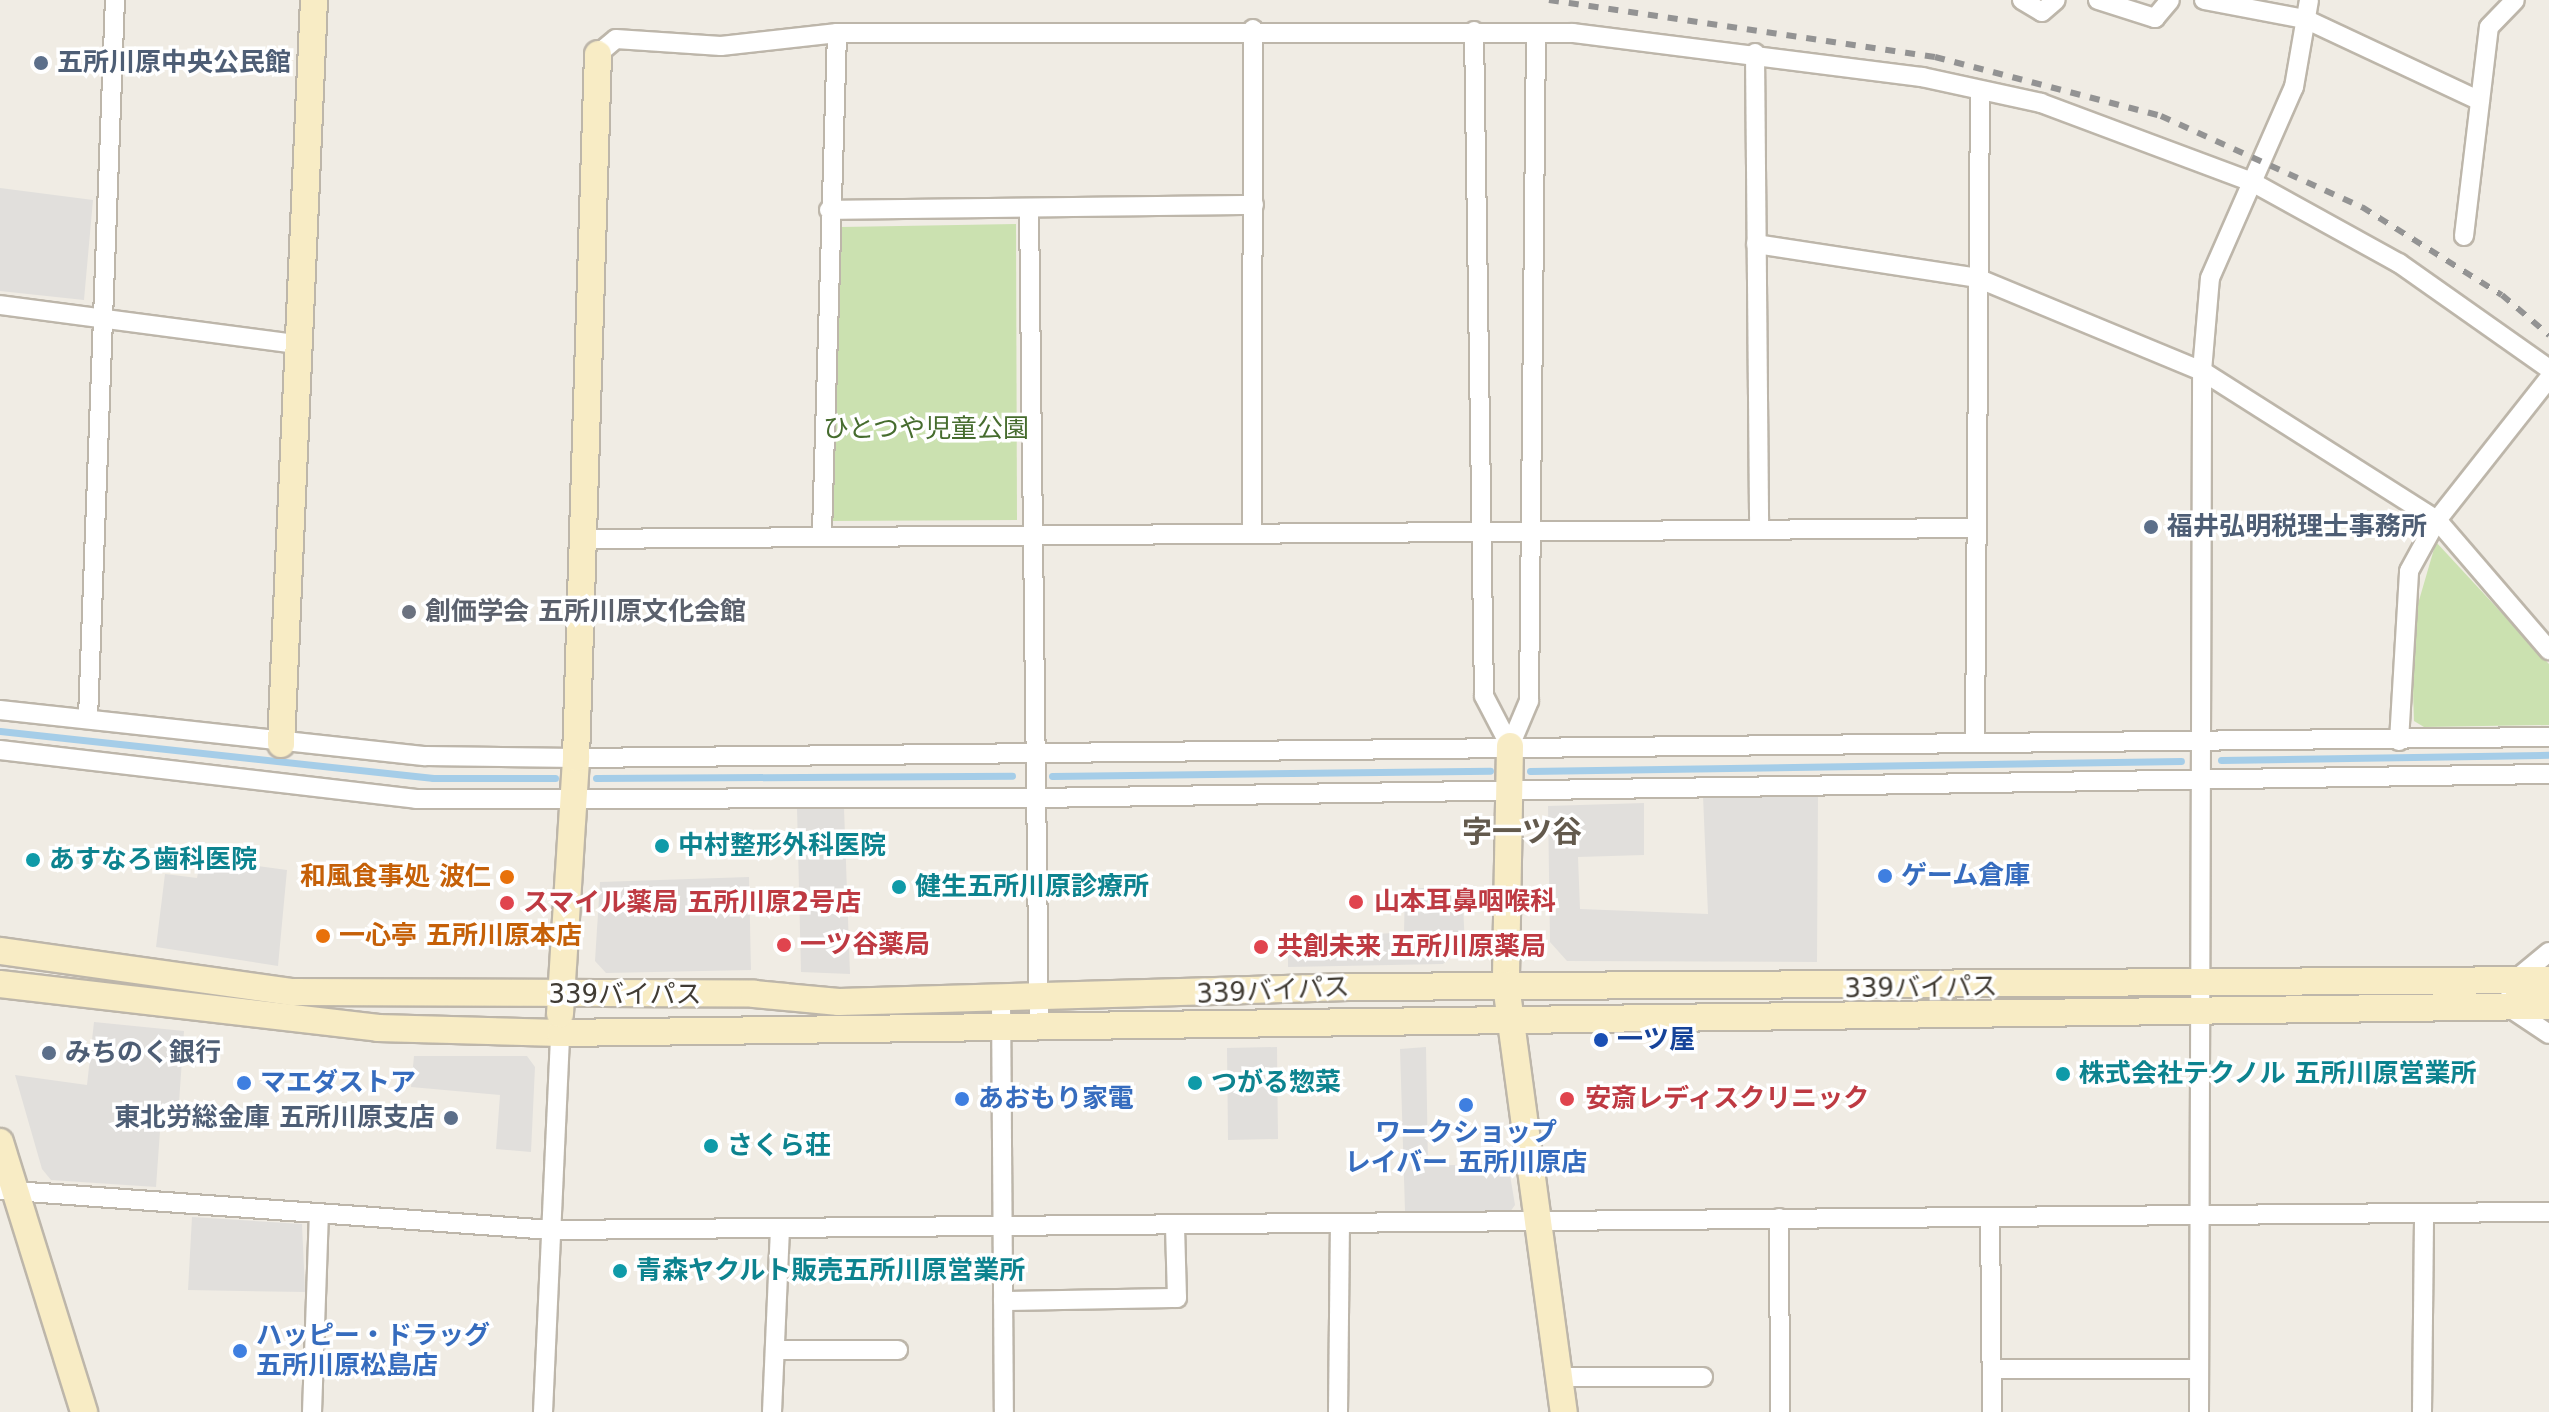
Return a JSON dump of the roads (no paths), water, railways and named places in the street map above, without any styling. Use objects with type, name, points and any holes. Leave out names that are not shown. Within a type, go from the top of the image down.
[{"type":"street","points":[[88,718],[115,0]]},
{"type":"street","points":[[281,744],[295,344],[314,0]]},
{"type":"street","points":[[2022,0],[2042,12],[2056,0]]},
{"type":"street","points":[[2098,0],[2155,18],[2170,0]]},
{"type":"street","points":[[2204,0],[2305,19],[2480,101]]},
{"type":"street","points":[[2199,1412],[2202,371],[2210,278],[2294,87],[2309,0]]},
{"type":"street","points":[[2464,236],[2489,27],[2515,0]]},
{"type":"street","points":[[543,1412],[560,996],[576,758],[598,54],[616,39],[721,46],[837,33],[1253,29],[1474,31],[1755,53],[1980,91],[2122,130],[2252,182],[2399,263],[2549,369]]},
{"type":"street","points":[[1252,529],[1253,29]]},
{"type":"street","points":[[1474,31],[1479,534],[1484,696],[1510,746]]},
{"type":"street","points":[[822,533],[829,210],[837,33]]},
{"type":"street","points":[[1536,35],[1529,701],[1510,746],[1506,985],[1564,1412]]},
{"type":"street","points":[[1755,53],[1759,530]]},
{"type":"street","points":[[1975,742],[1980,91]]},
{"type":"street","points":[[829,210],[1254,205]]},
{"type":"street","points":[[1029,208],[1039,1011]]},
{"type":"street","points":[[1756,244],[1977,278],[2202,371],[2437,520],[2549,650]]},
{"type":"street","points":[[0,305],[295,344]]},
{"type":"street","points":[[2399,741],[2409,571],[2437,520],[2549,378]]},
{"type":"street","points":[[581,539],[822,533],[1252,529],[1479,534],[1976,528]]},
{"type":"street","points":[[0,710],[88,718],[281,744],[576,758],[1036,756],[1510,746],[2201,738],[2399,741],[2549,737]]},
{"type":"street","points":[[0,750],[416,799],[1036,798],[2549,774]]},
{"type":"street","name":"339バイパス","points":[[0,951],[292,992],[560,996],[1001,1012]]},
{"type":"street","points":[[2507,1006],[2515,980],[2549,952]]},
{"type":"street","name":"339バイパス","points":[[1039,1011],[1506,985],[2549,980]]},
{"type":"street","points":[[0,984],[378,1028],[560,1033],[1039,1011],[1509,1021],[2549,1006]]},
{"type":"street","points":[[2507,1006],[2549,1034]]},
{"type":"street","points":[[1001,1012],[1004,1412]]},
{"type":"street","points":[[0,1142],[8,1191],[84,1412]]},
{"type":"street","points":[[8,1191],[319,1216],[551,1230],[1340,1226],[1779,1218],[2549,1212]]},
{"type":"street","points":[[2422,1412],[2424,1214]]},
{"type":"street","points":[[312,1412],[319,1216]]},
{"type":"street","points":[[1990,1217],[1992,1412]]},
{"type":"street","points":[[1779,1218],[1780,1412]]},
{"type":"street","points":[[1338,1412],[1340,1226]]},
{"type":"street","points":[[1003,1301],[1177,1298],[1175,1227]]},
{"type":"street","points":[[772,1412],[780,1230]]},
{"type":"street","points":[[775,1350],[898,1350]]},
{"type":"street","points":[[1992,1369],[2199,1369]]},
{"type":"street","points":[[1559,1377],[1703,1377]]},
{"type":"waterway","points":[[0,731],[433,778],[555,778]]},
{"type":"waterway","points":[[2221,760],[2549,755]]},
{"type":"waterway","points":[[1530,771],[2181,761]]},
{"type":"waterway","points":[[1052,776],[1490,771]]},
{"type":"waterway","points":[[596,778],[1012,776]]},
{"type":"railway","points":[[1549,0],[1935,57],[2161,116],[2362,207],[2502,295],[2549,335]]},
{"type":"place","name":"五所川原中央公民館","points":[[41,63]]},
{"type":"place","name":"福井弘明税理士事務所","points":[[2151,527]]},
{"type":"place","name":"創価学会 五所川原文化会館","points":[[409,612]]},
{"type":"place","name":"中村整形外科医院","points":[[662,846]]},
{"type":"place","name":"あすなろ歯科医院","points":[[33,860]]},
{"type":"place","name":"ゲーム倉庫","points":[[1885,876]]},
{"type":"place","name":"和風食事処 波仁","points":[[507,877]]},
{"type":"place","name":"健生五所川原診療所","points":[[899,887]]},
{"type":"place","name":"山本耳鼻咽喉科","points":[[1356,902]]},
{"type":"place","name":"スマイル薬局 五所川原2号店","points":[[507,903]]},
{"type":"place","name":"一心亭 五所川原本店","points":[[323,936]]},
{"type":"place","name":"一ツ谷薬局","points":[[784,945]]},
{"type":"place","name":"共創未来 五所川原薬局","points":[[1261,947]]},
{"type":"place","name":"一ツ屋","points":[[1601,1040]]},
{"type":"place","name":"みちのく銀行","points":[[49,1053]]},
{"type":"place","name":"株式会社テクノル 五所川原営業所","points":[[2063,1074]]},
{"type":"place","name":"マエダストア","points":[[244,1083]]},
{"type":"place","name":"つがる惣菜","points":[[1195,1083]]},
{"type":"place","name":"あおもり家電","points":[[962,1099]]},
{"type":"place","name":"安斎レディスクリニック","points":[[1567,1099]]},
{"type":"place","name":"ワークショップ レイバー 五所川原店","points":[[1466,1105]]},
{"type":"place","name":"東北労総金庫 五所川原支店","points":[[451,1118]]},
{"type":"place","name":"さくら荘","points":[[711,1146]]},
{"type":"place","name":"青森ヤクルト販売五所川原営業所","points":[[620,1271]]},
{"type":"place","name":"ハッピー・ドラッグ 五所川原松島店","points":[[240,1351]]},
{"type":"district","name":"字一ツ谷","points":[[1522,832]]},
{"type":"park label","name":"ひとつや児童公園","points":[[926,429]]}]
